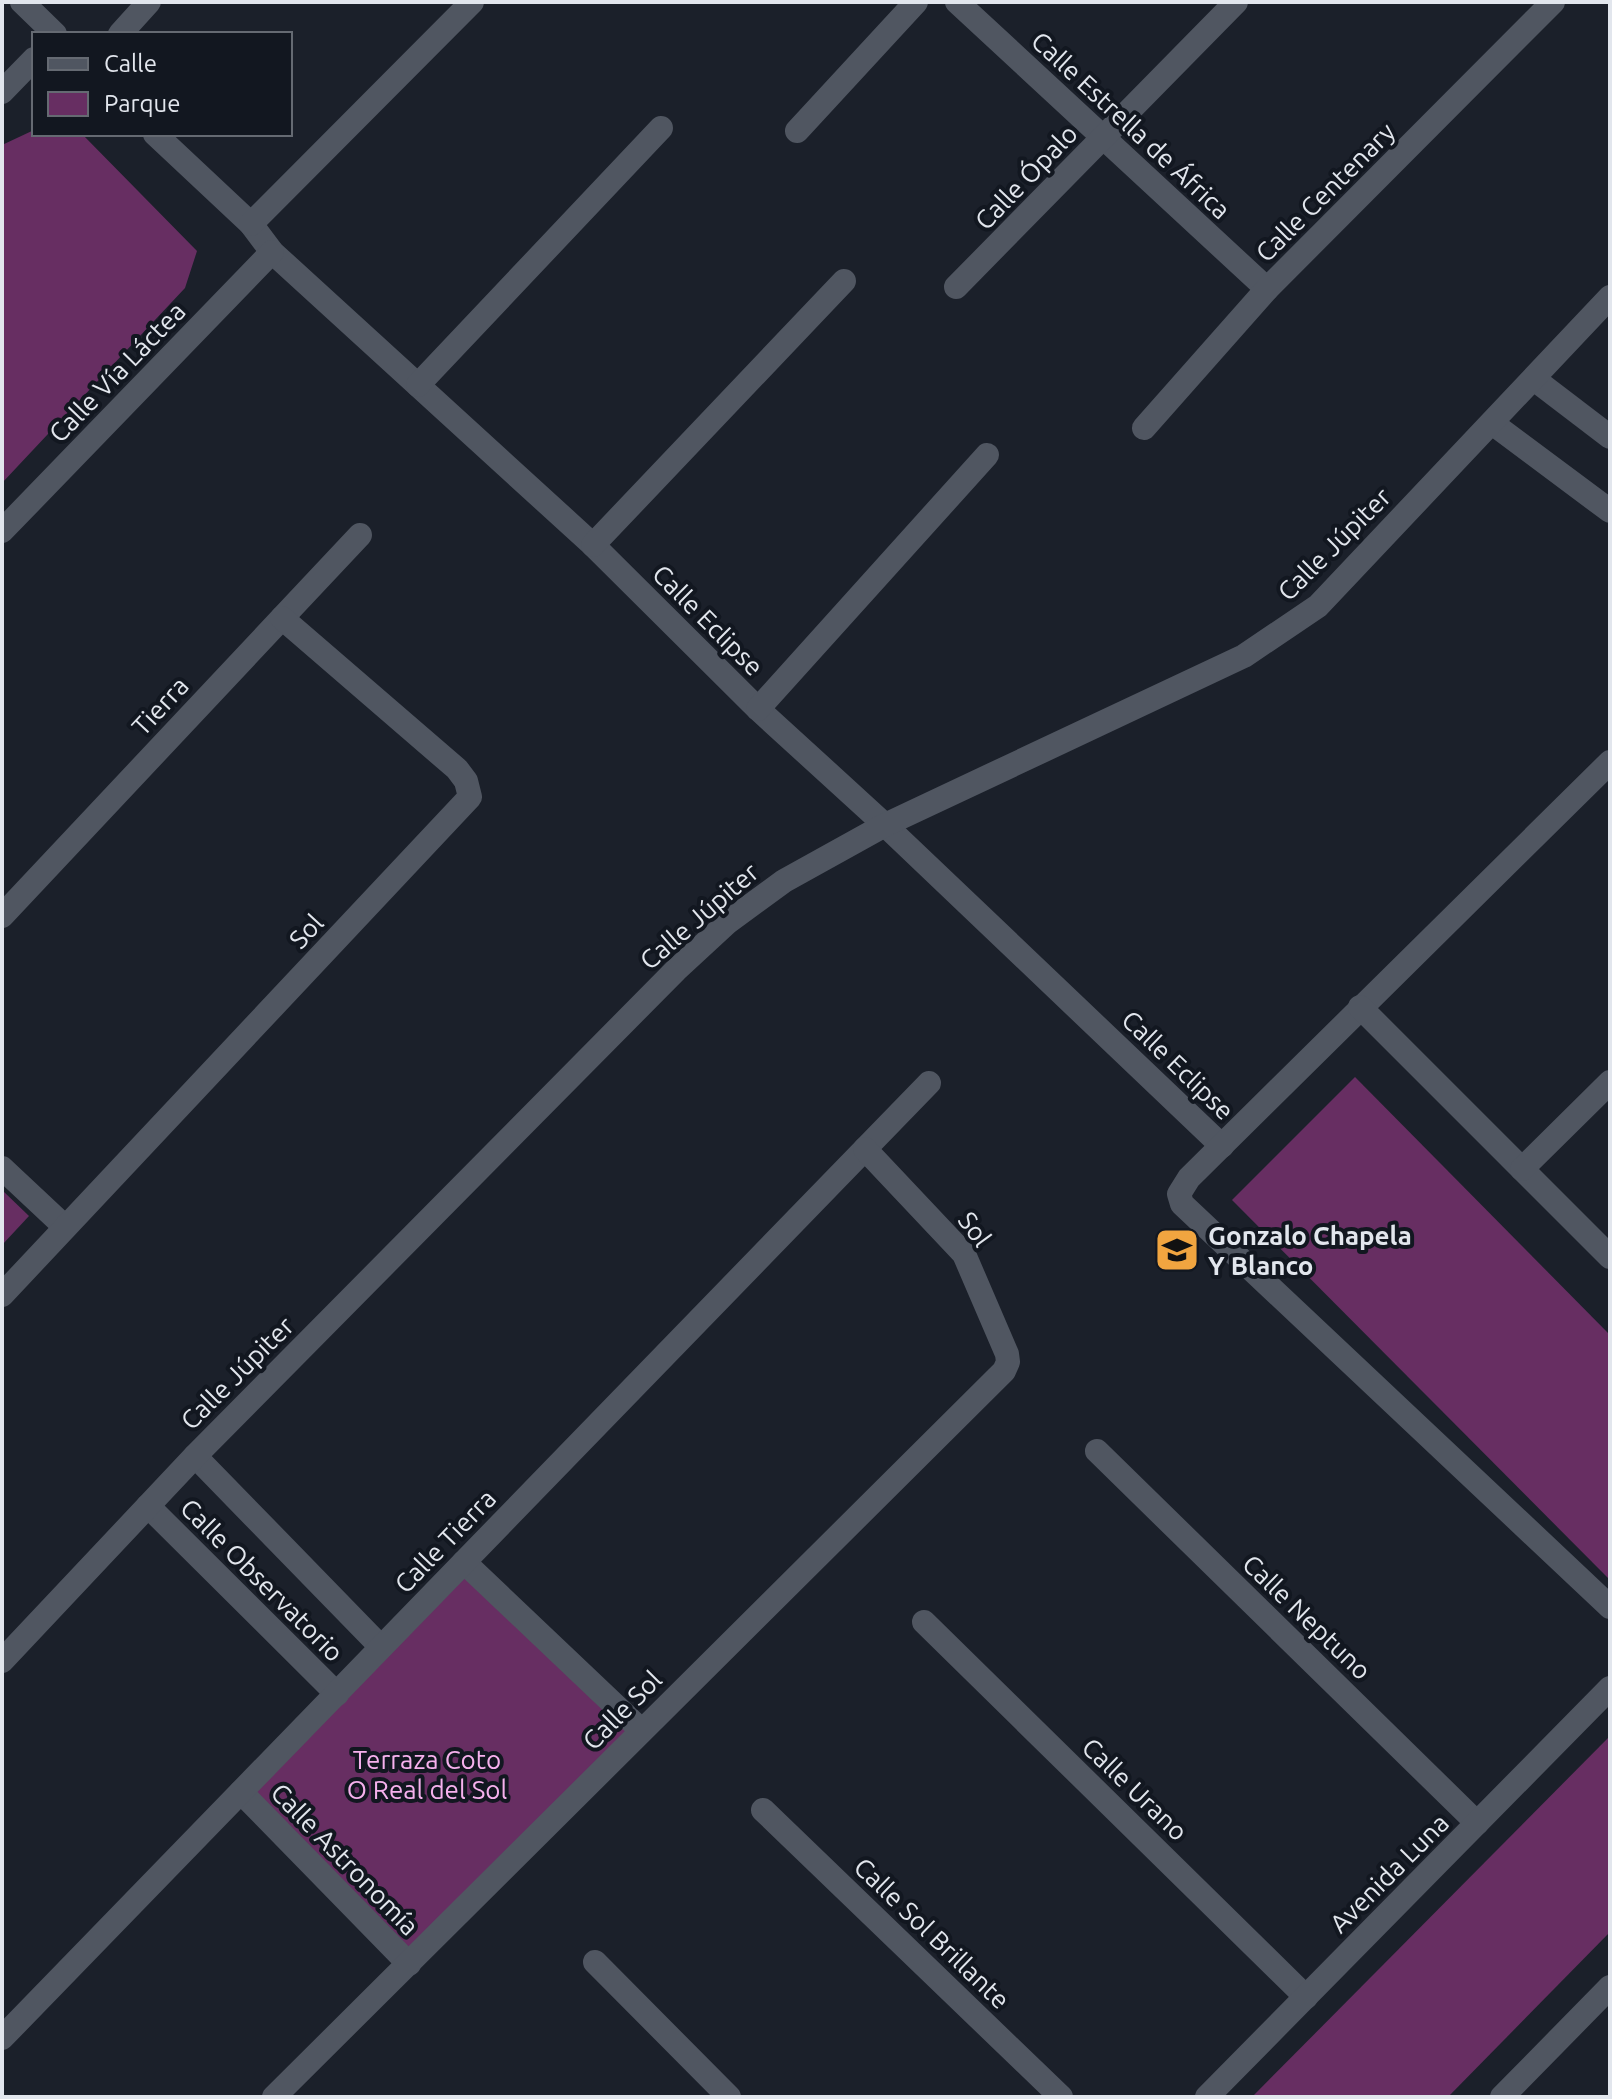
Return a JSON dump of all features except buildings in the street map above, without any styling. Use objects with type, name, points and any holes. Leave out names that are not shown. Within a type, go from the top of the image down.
[{"type":"street","points":[[22,2],[53,32]]},
{"type":"street","points":[[122,32],[149,2]]},
{"type":"street","points":[[251,224],[472,2]]},
{"type":"street","points":[[797,131],[916,2]]},
{"type":"street","name":"Calle Estrella de África","points":[[957,2],[1267,289]]},
{"type":"street","name":"Calle Ópalo","points":[[956,287],[1236,2]]},
{"type":"street","name":"Calle Centenary","points":[[1144,428],[1267,289],[1553,2]]},
{"type":"street","points":[[2,92],[32,61]]},
{"type":"street","points":[[418,385],[661,128]]},
{"type":"street","name":"Calle Eclipse","points":[[157,136],[251,224],[272,252],[593,545],[758,709],[885,825],[1222,1146]]},
{"type":"street","name":"Calle Vía Láctea","points":[[2,531],[272,252]]},
{"type":"street","points":[[593,545],[844,281]]},
{"type":"street","name":"Calle Júpiter","points":[[2,1661],[195,1456],[676,970],[728,922],[784,881],[885,825],[1244,656],[1289,628],[1318,606],[1610,297]]},
{"type":"street","points":[[1534,379],[1610,437]]},
{"type":"street","points":[[1492,423],[1610,511]]},
{"type":"street","points":[[758,709],[987,455]]},
{"type":"street","name":"Tierra","points":[[2,916],[360,535]]},
{"type":"street","name":"Sol","points":[[2,1295],[470,797],[466,781],[457,769],[282,618]]},
{"type":"street","name":"Calle Eclipse","points":[[1610,762],[1360,1007],[1183,1185],[1179,1194],[1182,1204],[1610,1607]]},
{"type":"street","points":[[1360,1007],[1610,1257]]},
{"type":"street","points":[[1522,1169],[1610,1082]]},
{"type":"street","name":"Calle Tierra","points":[[2,2038],[929,1083]]},
{"type":"street","name":"Sol","points":[[865,1149],[964,1254],[1008,1362]]},
{"type":"street","points":[[2,1168],[65,1227]]},
{"type":"street","name":"Calle Sol","points":[[274,2097],[998,1377],[1008,1362]]},
{"type":"street","name":"Calle Neptuno","points":[[1097,1451],[1477,1823]]},
{"type":"street","name":"Calle Observatorio","points":[[195,1456],[381,1647]]},
{"type":"street","name":"Calle Observatorio","points":[[148,1506],[337,1694]]},
{"type":"street","points":[[464,1562],[641,1730]]},
{"type":"street","name":"Calle Urano","points":[[924,1622],[1306,1997]]},
{"type":"street","name":"Avenida Luna","points":[[1207,2097],[1610,1688]]},
{"type":"street","name":"Calle Astronomía","points":[[241,1792],[409,1964]]},
{"type":"street","name":"Calle Sol Brillante","points":[[763,1810],[1061,2097]]},
{"type":"street","points":[[595,1962],[729,2097]]},
{"type":"street","points":[[1502,2097],[1610,1987]]},
{"type":"green space","points":[[32,131],[32,136],[84,136],[197,251],[185,288],[2,483],[2,145]]},
{"type":"green space","points":[[1355,1077],[1610,1335],[1610,1580],[1232,1200]]},
{"type":"green space","points":[[2,1190],[29,1216],[2,1245]]},
{"type":"green space","name":"Terraza Coto O Real del Sol","points":[[464,1562],[641,1730],[409,1964],[241,1792]]},
{"type":"green space","points":[[1610,1736],[1610,1932],[1448,2097],[1252,2097]]},
{"type":"place","name":"Gonzalo Chapela Y Blanco","points":[[1177,1250]]}]
